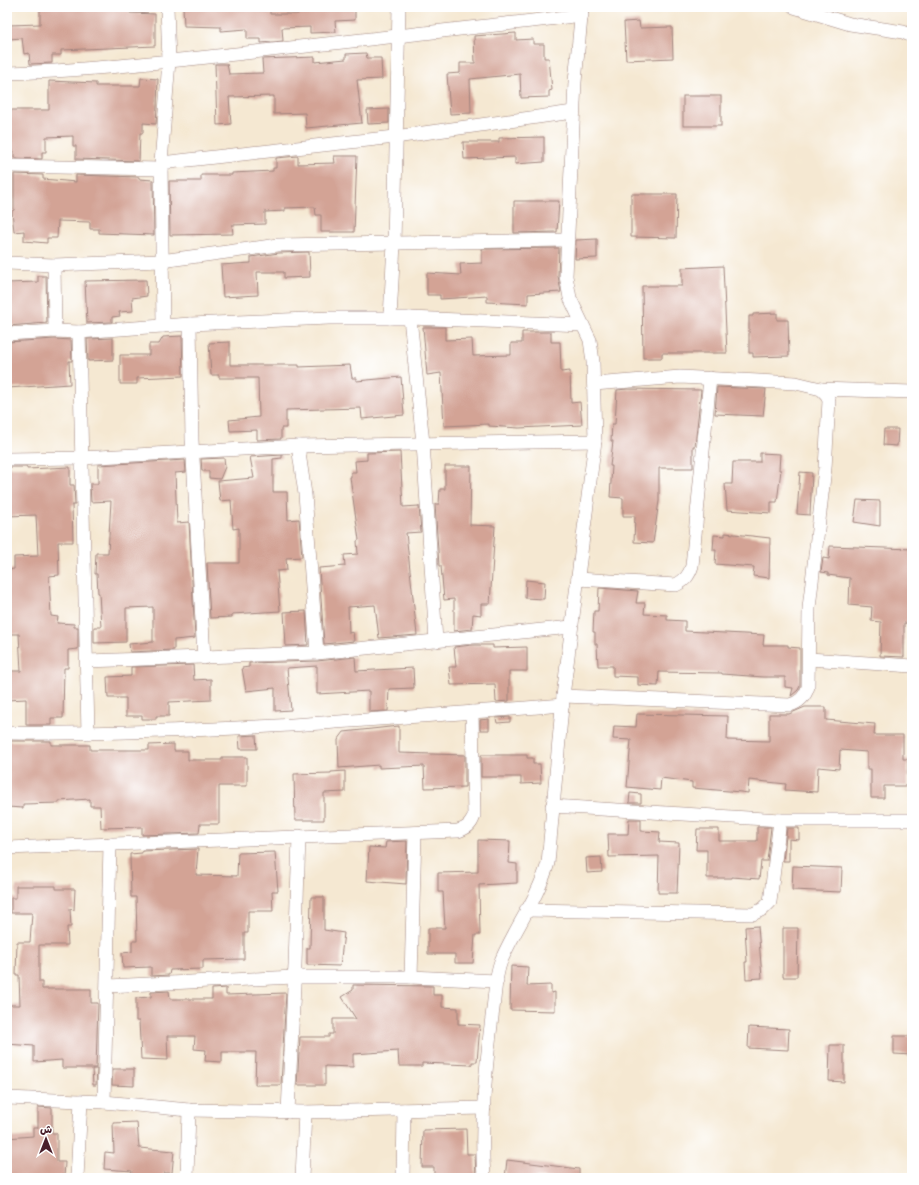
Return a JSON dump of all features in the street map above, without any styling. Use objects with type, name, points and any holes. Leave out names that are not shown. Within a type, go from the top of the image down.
[{"type":"street","points":[[163,326],[161,166],[169,61],[167,7]]},
{"type":"street","points":[[390,318],[394,244],[395,137],[399,7]]},
{"type":"street","points":[[794,7],[850,24],[903,32],[912,36]]},
{"type":"street","points":[[7,73],[47,72],[398,38],[582,11],[573,112],[566,276],[570,298],[590,340],[594,384],[595,441],[571,627],[552,806],[548,863],[543,880],[526,910],[500,963],[497,981],[488,1049],[484,1108],[484,1178]]},
{"type":"street","points":[[7,166],[161,166],[395,137],[573,112]]},
{"type":"street","points":[[7,263],[54,265],[161,261],[278,245],[568,240]]},
{"type":"street","points":[[54,265],[55,331]]},
{"type":"street","points":[[7,334],[55,331],[79,332],[190,324],[329,318],[410,318],[582,325]]},
{"type":"street","points":[[410,318],[423,443],[436,642]]},
{"type":"street","points":[[190,324],[193,451],[204,658]]},
{"type":"street","points":[[79,332],[88,734]]},
{"type":"street","points":[[594,384],[680,377],[796,383],[821,389],[912,392]]},
{"type":"street","points":[[578,578],[676,585],[684,580],[689,574],[692,566],[710,378]]},
{"type":"street","points":[[7,733],[88,734],[472,712],[563,700],[790,705],[798,702],[805,695],[808,687],[810,659],[809,608],[825,468],[829,401],[827,395],[821,389]]},
{"type":"street","points":[[7,459],[81,458],[298,446],[595,441]]},
{"type":"street","points":[[298,446],[305,494],[318,654]]},
{"type":"street","points":[[87,662],[318,654],[571,627]]},
{"type":"street","points":[[810,659],[912,666]]},
{"type":"street","points":[[7,848],[458,831],[466,828],[472,822],[474,808],[472,712]]},
{"type":"street","points":[[552,806],[780,820],[912,820]]},
{"type":"street","points":[[526,910],[753,914],[763,909],[770,902],[780,820]]},
{"type":"street","points":[[411,977],[415,833]]},
{"type":"street","points":[[288,1112],[299,836]]},
{"type":"street","points":[[104,1102],[108,986],[110,844]]},
{"type":"street","points":[[108,986],[294,977],[411,977],[497,981]]},
{"type":"street","points":[[7,1098],[104,1102],[188,1110],[305,1112],[484,1108]]},
{"type":"street","points":[[78,1178],[81,1101]]},
{"type":"street","points":[[187,1178],[188,1110]]},
{"type":"street","points":[[403,1178],[404,1110]]},
{"type":"street","points":[[302,1178],[305,1112]]},
{"type":"building","points":[[40,7],[129,7],[130,13],[155,14],[155,46],[61,50],[61,55],[52,55],[52,63],[30,64],[29,53],[24,54],[22,38],[9,39],[9,25],[40,24]]},
{"type":"building","points":[[183,7],[270,7],[270,14],[298,14],[298,7],[355,7],[355,20],[335,21],[336,32],[310,33],[310,27],[282,28],[283,41],[261,43],[261,39],[247,39],[247,29],[221,31],[221,27],[184,26]]},
{"type":"building","points":[[639,21],[640,28],[672,27],[673,58],[626,60],[624,22]]},
{"type":"building","points":[[516,33],[516,40],[533,39],[533,44],[544,44],[544,58],[549,58],[552,90],[549,91],[549,97],[521,98],[520,74],[470,79],[471,113],[450,114],[447,74],[460,73],[460,63],[475,63],[474,36]]},
{"type":"building","points":[[366,53],[367,58],[381,58],[382,79],[357,80],[362,123],[306,128],[305,113],[274,114],[274,96],[229,97],[231,124],[217,125],[215,64],[227,64],[229,74],[263,73],[262,59],[315,57],[315,62],[346,59],[346,54]]},
{"type":"building","points":[[141,78],[158,79],[156,124],[143,123],[143,133],[140,133],[139,161],[76,159],[76,146],[73,146],[73,136],[46,137],[46,152],[42,152],[42,159],[14,158],[14,151],[7,151],[7,110],[49,110],[49,81],[96,83],[96,86],[140,86]]},
{"type":"building","points":[[683,96],[721,96],[721,126],[683,126]]},
{"type":"building","points":[[389,109],[389,123],[368,124],[367,110]]},
{"type":"building","points":[[544,137],[544,162],[515,164],[515,157],[464,159],[463,142],[499,142],[499,138]]},
{"type":"building","points":[[298,156],[298,164],[335,163],[334,156],[357,156],[354,232],[321,232],[321,215],[316,215],[315,207],[285,208],[285,211],[265,212],[265,224],[232,225],[233,234],[170,235],[169,181],[201,181],[201,175],[232,175],[232,173],[273,171],[273,168],[276,168],[276,158]]},
{"type":"building","points":[[14,174],[43,175],[43,179],[76,182],[76,175],[139,177],[139,179],[153,180],[154,235],[99,233],[99,229],[90,229],[90,222],[58,221],[57,238],[47,238],[47,243],[24,241],[24,231],[14,232],[12,211],[14,210]]},
{"type":"building","points":[[631,194],[677,194],[676,238],[631,237]]},
{"type":"building","points":[[514,201],[559,201],[557,232],[514,233]]},
{"type":"building","points":[[597,239],[597,258],[575,259],[576,240]]},
{"type":"building","points":[[559,248],[558,276],[561,292],[528,294],[528,304],[487,302],[487,296],[440,299],[440,295],[427,295],[427,273],[461,275],[460,264],[482,263],[482,249]]},
{"type":"building","points":[[309,252],[310,277],[284,278],[284,272],[257,272],[258,295],[223,297],[221,265],[251,263],[251,257],[279,253]]},
{"type":"building","points":[[723,266],[727,353],[662,353],[662,358],[643,358],[642,286],[682,286],[682,268]]},
{"type":"building","points":[[38,276],[46,276],[47,323],[7,326],[7,283],[38,282]]},
{"type":"building","points":[[146,280],[147,296],[132,298],[133,311],[119,312],[120,316],[112,317],[112,322],[87,323],[85,281]]},
{"type":"building","points":[[777,313],[777,320],[788,320],[789,356],[753,357],[753,353],[749,353],[749,316],[753,316],[753,314]]},
{"type":"building","points":[[423,327],[445,327],[445,340],[472,339],[473,356],[511,355],[511,343],[522,343],[522,332],[551,332],[551,342],[560,342],[561,372],[570,371],[571,403],[580,402],[582,425],[519,428],[489,426],[489,424],[444,426],[441,373],[427,375]]},
{"type":"building","points":[[182,336],[183,376],[137,378],[137,384],[120,384],[120,355],[149,355],[149,344],[159,344],[163,337]]},
{"type":"building","points":[[113,338],[113,360],[88,361],[87,339]]},
{"type":"building","points":[[55,339],[71,340],[72,361],[69,361],[70,384],[7,388],[7,342]]},
{"type":"building","points":[[230,342],[230,365],[299,365],[299,367],[350,365],[352,378],[356,378],[356,381],[401,377],[404,415],[362,419],[361,408],[286,410],[286,428],[281,428],[281,439],[257,440],[257,430],[230,431],[229,420],[259,417],[258,378],[219,378],[219,375],[211,375],[209,343]]},
{"type":"building","points":[[717,387],[766,389],[763,416],[715,414]]},
{"type":"building","points":[[617,390],[701,390],[695,446],[693,446],[693,468],[659,468],[659,501],[653,543],[634,542],[635,516],[623,516],[623,498],[610,497],[612,466],[610,466],[613,441],[611,441],[612,424],[615,424]]},
{"type":"building","points":[[884,429],[898,429],[897,446],[883,445]]},
{"type":"building","points":[[400,452],[403,507],[419,506],[421,532],[406,533],[417,635],[379,638],[375,605],[348,607],[349,633],[353,632],[354,641],[324,644],[319,568],[345,566],[344,555],[358,554],[357,541],[359,540],[350,477],[351,472],[356,472],[355,461],[367,460],[367,453]]},
{"type":"building","points":[[760,453],[780,454],[779,470],[781,470],[777,502],[771,502],[771,513],[727,510],[725,484],[732,484],[733,462],[760,462]]},
{"type":"building","points":[[282,455],[282,458],[273,459],[273,492],[287,492],[288,520],[299,519],[302,557],[286,558],[287,570],[277,571],[280,611],[232,614],[232,617],[210,618],[207,563],[239,563],[239,528],[233,529],[231,500],[220,501],[218,481],[254,478],[250,457]]},
{"type":"building","points":[[224,458],[225,467],[220,479],[209,478],[209,471],[202,471],[201,459]]},
{"type":"building","points":[[185,460],[186,472],[175,473],[177,523],[189,522],[195,638],[174,640],[174,650],[130,652],[129,644],[153,642],[153,607],[126,608],[126,642],[94,643],[94,627],[101,627],[97,574],[95,574],[96,553],[108,553],[111,501],[91,502],[90,484],[98,484],[98,465]]},
{"type":"building","points":[[445,466],[471,466],[470,525],[495,526],[490,604],[481,604],[481,615],[473,614],[472,629],[454,631],[454,599],[444,600],[441,566],[439,566],[435,504],[439,504],[440,489],[445,489]]},
{"type":"building","points":[[7,467],[27,467],[27,469],[70,467],[70,485],[74,485],[75,505],[72,505],[73,542],[58,542],[59,575],[49,576],[51,616],[58,617],[57,623],[74,624],[74,627],[78,627],[78,649],[68,650],[68,668],[64,668],[63,718],[51,718],[51,725],[26,725],[26,699],[7,700],[7,671],[21,671],[19,634],[7,634],[7,614],[9,614],[7,570],[14,569],[14,557],[38,556],[36,515],[7,516]]},
{"type":"building","points":[[800,472],[812,473],[810,515],[797,514]]},
{"type":"building","points":[[857,500],[880,501],[880,526],[854,522]]},
{"type":"building","points":[[725,533],[770,538],[769,578],[753,576],[754,567],[715,564],[716,550],[713,550],[714,535],[725,536]]},
{"type":"building","points":[[830,546],[912,549],[912,624],[904,623],[904,657],[880,656],[881,622],[871,621],[872,607],[849,605],[850,578],[828,575],[828,573],[821,572],[823,558],[829,559]]},
{"type":"building","points":[[526,580],[545,582],[544,599],[525,598]]},
{"type":"building","points":[[599,588],[638,591],[636,603],[645,603],[644,614],[667,615],[667,620],[685,621],[685,631],[764,635],[763,645],[788,645],[788,647],[800,648],[800,686],[798,690],[791,696],[793,688],[785,687],[785,677],[763,677],[722,673],[659,672],[658,686],[638,685],[638,677],[613,676],[613,666],[598,666],[597,644],[595,644],[595,632],[593,632],[594,611],[598,611]]},
{"type":"building","points":[[306,611],[308,645],[286,646],[284,612]]},
{"type":"building","points":[[493,645],[493,648],[527,647],[527,671],[509,671],[509,701],[496,702],[495,684],[451,685],[449,667],[456,667],[454,647]]},
{"type":"building","points":[[355,657],[356,671],[413,668],[414,688],[389,689],[388,711],[369,712],[369,691],[317,694],[317,666],[287,668],[291,710],[275,711],[275,688],[246,691],[242,668],[249,667],[249,663],[317,661]]},
{"type":"building","points":[[193,665],[194,680],[211,679],[211,700],[169,702],[169,716],[156,716],[156,719],[142,719],[142,716],[126,716],[126,698],[108,698],[107,677],[131,676],[131,667]]},
{"type":"building","points":[[805,707],[826,707],[826,720],[875,724],[874,735],[903,735],[903,759],[908,759],[908,786],[884,786],[884,798],[871,798],[871,769],[867,769],[867,752],[840,750],[839,769],[818,767],[817,792],[785,790],[786,784],[749,780],[748,793],[692,788],[692,782],[661,778],[660,790],[627,787],[631,740],[613,739],[614,726],[636,727],[637,714],[728,716],[727,740],[769,741],[769,714],[789,714]]},
{"type":"building","points":[[510,717],[510,722],[497,723],[496,718]]},
{"type":"building","points":[[489,719],[489,730],[480,730],[480,720]]},
{"type":"building","points":[[399,726],[399,753],[465,755],[465,787],[425,788],[424,766],[379,768],[379,765],[339,768],[338,740],[344,732]]},
{"type":"building","points":[[256,735],[257,749],[240,749],[239,736]]},
{"type":"building","points":[[8,741],[51,741],[51,745],[90,745],[90,750],[149,750],[149,745],[174,744],[174,751],[188,751],[188,760],[222,760],[222,757],[247,757],[247,786],[219,786],[219,824],[200,824],[199,833],[142,835],[142,827],[101,828],[100,806],[90,806],[90,799],[59,801],[59,803],[23,804],[23,808],[7,807]]},
{"type":"building","points":[[481,755],[527,755],[527,758],[533,758],[533,764],[540,764],[541,783],[521,784],[521,777],[481,777]]},
{"type":"building","points":[[345,771],[345,792],[324,793],[324,820],[295,820],[294,774]]},
{"type":"building","points":[[630,793],[641,794],[641,803],[629,803]]},
{"type":"building","points":[[629,819],[641,819],[641,831],[660,832],[659,842],[679,843],[677,893],[658,893],[659,856],[609,857],[608,834],[628,834]]},
{"type":"building","points":[[757,827],[771,827],[767,861],[761,861],[759,879],[732,877],[707,878],[707,850],[696,850],[697,829],[719,829],[719,841],[757,841]]},
{"type":"building","points":[[787,828],[799,828],[799,840],[789,839],[789,861],[783,861]]},
{"type":"building","points":[[478,840],[510,841],[509,863],[517,864],[517,883],[479,885],[480,935],[475,935],[473,963],[455,963],[455,954],[428,954],[428,928],[445,928],[443,892],[438,892],[438,873],[478,872]]},
{"type":"building","points":[[407,841],[406,884],[367,881],[369,847],[385,848],[386,842]]},
{"type":"building","points":[[198,849],[196,875],[237,876],[238,853],[275,852],[278,891],[272,891],[273,911],[248,911],[248,933],[244,933],[244,959],[203,960],[203,969],[170,970],[169,975],[151,976],[151,967],[123,968],[122,953],[132,952],[132,941],[137,941],[136,897],[131,897],[130,854],[142,853],[142,851]]},
{"type":"building","points":[[601,857],[602,872],[587,873],[586,858]]},
{"type":"building","points":[[793,866],[842,868],[841,892],[792,890]]},
{"type":"building","points":[[16,886],[56,886],[56,889],[75,889],[74,910],[70,909],[71,927],[67,927],[68,945],[39,945],[39,982],[42,982],[42,989],[91,989],[91,1003],[98,1003],[96,1068],[62,1068],[62,1060],[34,1062],[34,1046],[7,1044],[8,1005],[20,1005],[19,975],[16,975],[17,942],[30,942],[32,913],[11,913],[11,898],[16,898]]},
{"type":"building","points":[[311,897],[324,897],[324,930],[344,933],[340,966],[307,965],[307,948],[310,948]]},
{"type":"building","points":[[758,926],[762,978],[746,979],[745,962],[747,962],[745,927]]},
{"type":"building","points":[[783,928],[798,928],[797,977],[783,977]]},
{"type":"building","points":[[511,966],[528,967],[527,986],[551,985],[551,993],[555,992],[555,1011],[510,1010]]},
{"type":"building","points":[[353,985],[433,986],[433,995],[442,995],[442,1007],[458,1008],[458,1024],[480,1025],[477,1062],[472,1062],[472,1065],[422,1063],[422,1066],[399,1066],[398,1051],[353,1054],[353,1067],[325,1066],[325,1085],[297,1085],[300,1037],[329,1037],[329,1034],[333,1034],[333,1019],[356,1019],[342,997],[353,990]]},
{"type":"building","points":[[226,988],[226,995],[286,993],[281,1085],[255,1085],[256,1052],[222,1052],[222,1062],[205,1061],[206,1050],[194,1049],[195,1036],[167,1036],[168,1060],[141,1059],[139,1021],[136,1021],[136,998],[151,997],[151,992],[169,991],[170,999],[212,999],[212,989]]},
{"type":"building","points":[[749,1027],[789,1029],[788,1050],[748,1048]]},
{"type":"building","points":[[894,1036],[912,1036],[912,1055],[894,1054]]},
{"type":"building","points":[[830,1045],[844,1045],[844,1082],[829,1081]]},
{"type":"building","points":[[92,1069],[97,1069],[96,1085],[93,1085]]},
{"type":"building","points":[[113,1069],[134,1069],[134,1086],[112,1085]]},
{"type":"building","points":[[38,1107],[52,1108],[52,1133],[57,1133],[57,1162],[65,1162],[64,1178],[7,1178],[7,1138],[33,1136],[33,1128],[38,1128]]},
{"type":"building","points":[[137,1122],[139,1148],[174,1151],[172,1173],[164,1173],[164,1178],[131,1176],[132,1171],[104,1169],[105,1152],[114,1153],[113,1123]]},
{"type":"building","points":[[466,1129],[467,1154],[475,1154],[476,1178],[434,1178],[434,1167],[422,1167],[423,1130]]},
{"type":"building","points":[[507,1160],[579,1169],[579,1178],[505,1178]]}]
